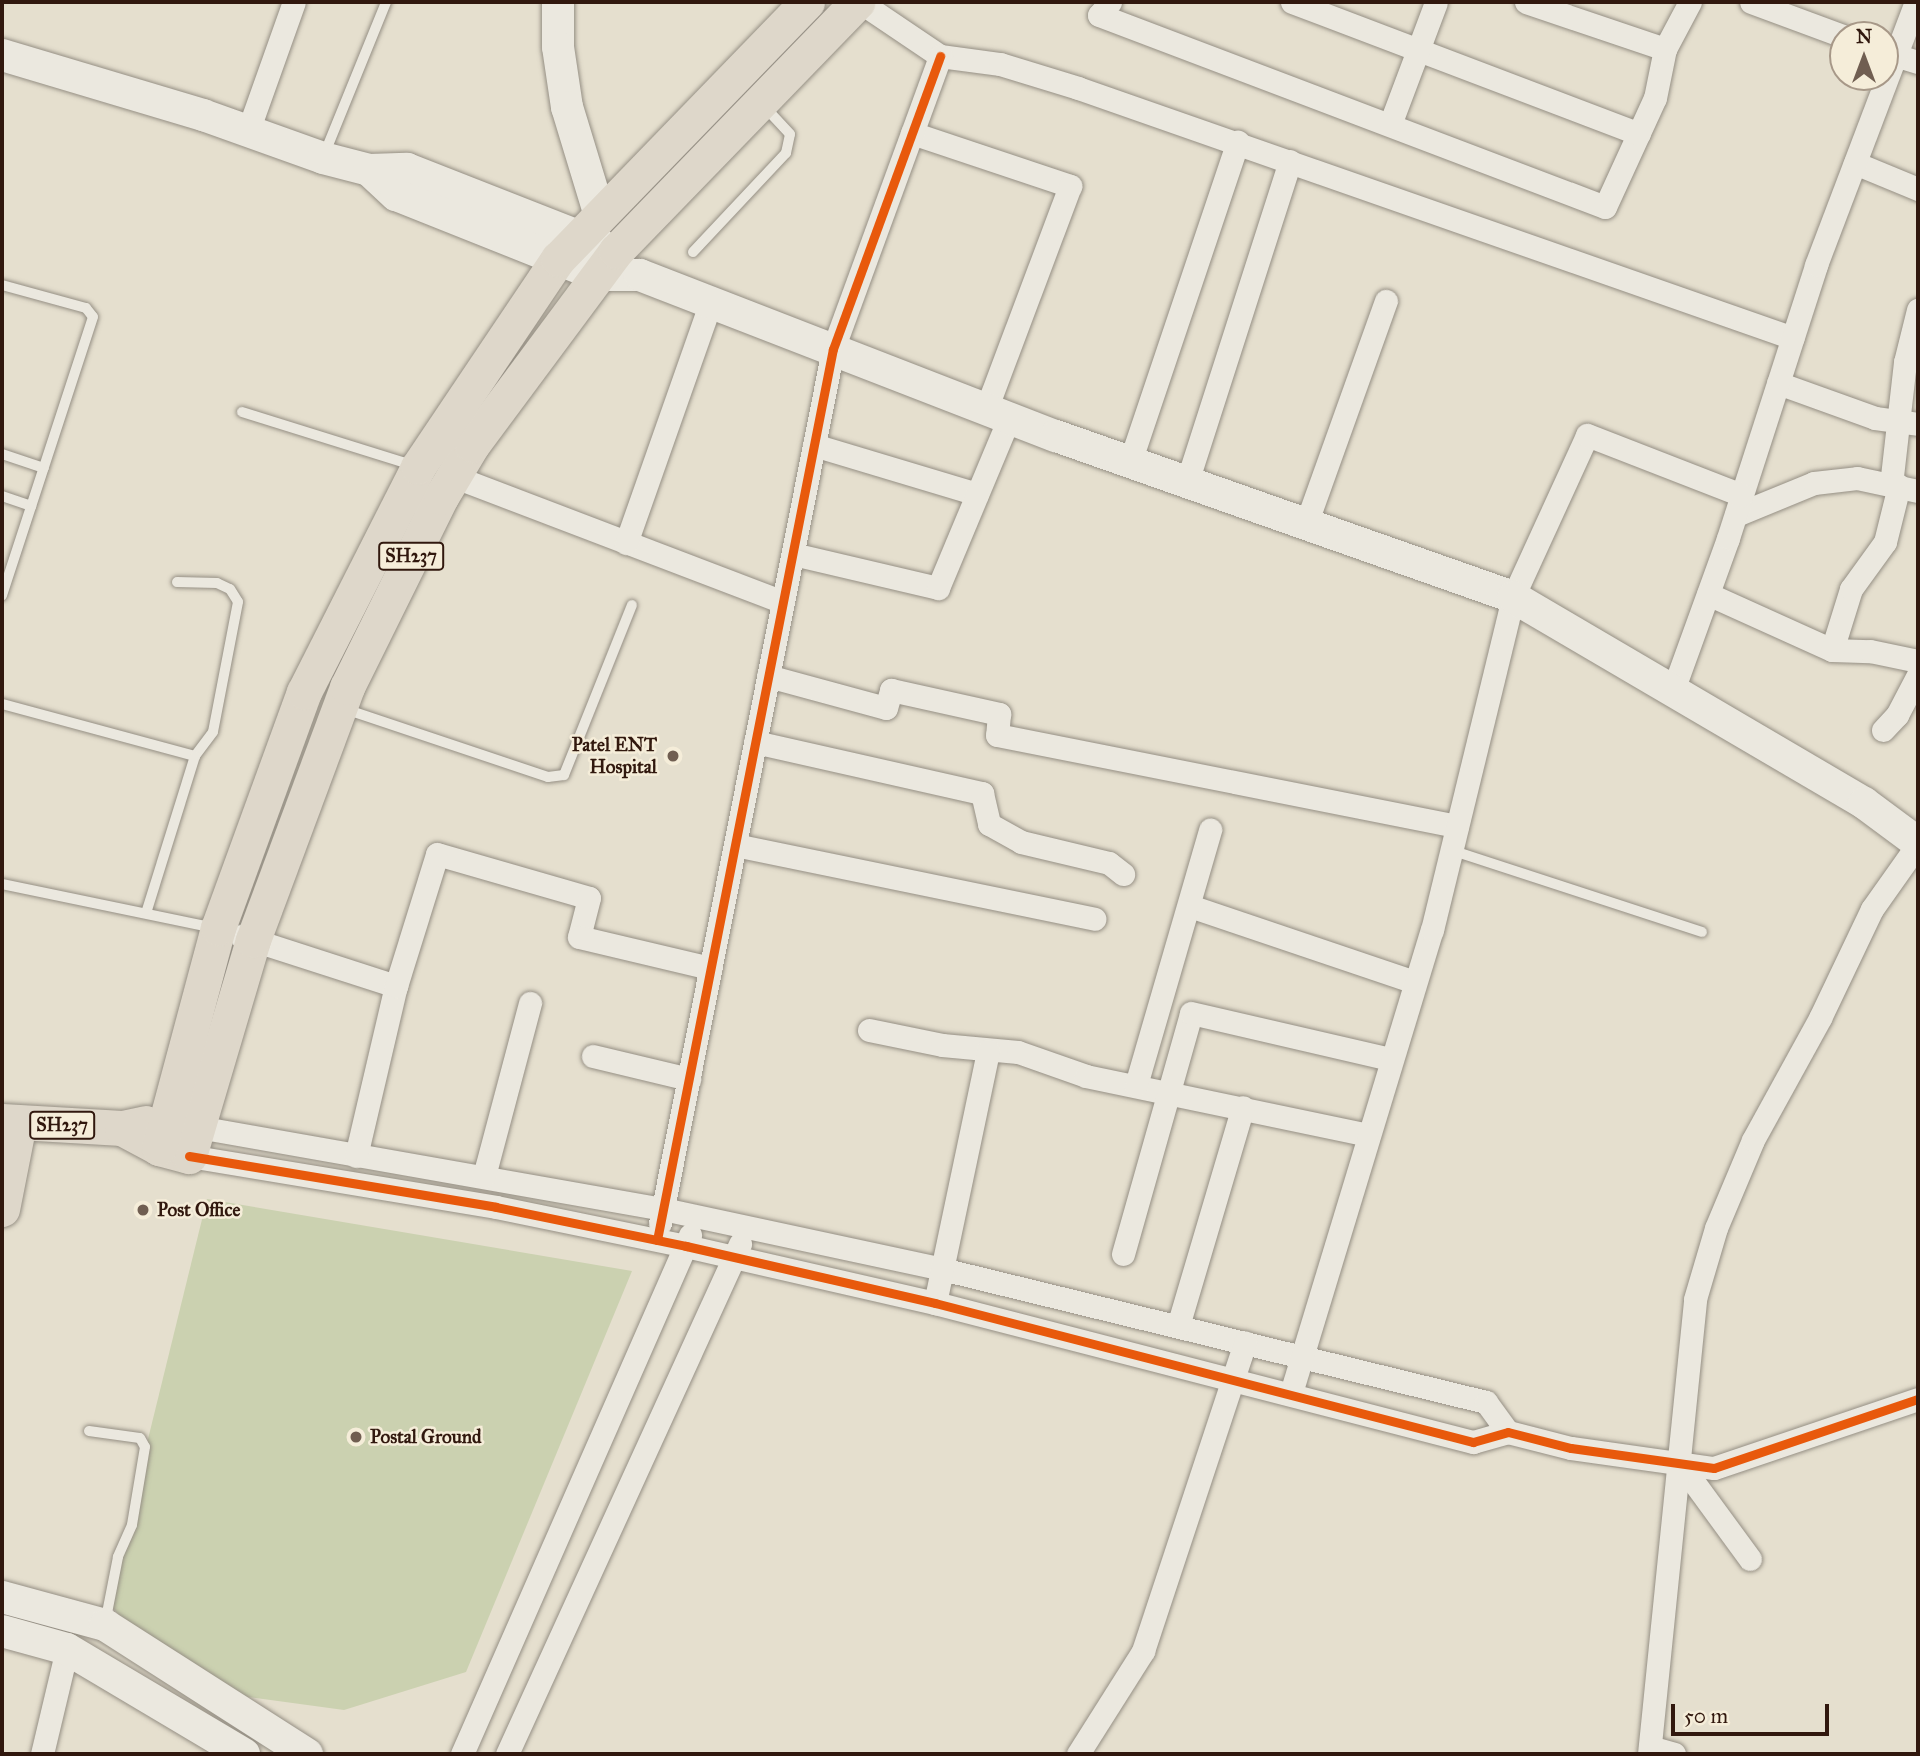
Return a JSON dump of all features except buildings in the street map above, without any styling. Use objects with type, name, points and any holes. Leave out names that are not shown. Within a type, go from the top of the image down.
[{"type":"main road","points":[[558,2],[558,47],[567,107],[578,235]]},
{"type":"main road","name":"SH237","points":[[178,1137],[218,928],[304,692],[418,467],[578,235],[807,2]]},
{"type":"main road","name":"SH237","points":[[178,1137],[339,707],[453,476],[618,267],[760,102],[859,2]]},
{"type":"main road","points":[[2,55],[248,131],[323,158],[369,170],[396,195],[578,235],[618,267],[997,413],[1513,597],[1876,811],[1918,844]]},
{"type":"main road","points":[[2,1209],[10,1122]]},
{"type":"main road","name":"SH237","points":[[10,1122],[122,1128],[178,1137]]},
{"type":"main road","points":[[2,1597],[105,1625],[307,1754]]},
{"type":"main road","points":[[2,1631],[67,1649],[229,1750]]},
{"type":"street","points":[[248,131],[294,2]]},
{"type":"street","points":[[859,2],[940,56],[1000,64],[1238,142],[1793,338]]},
{"type":"street","points":[[1110,2],[1098,15],[1391,122],[1605,207],[1655,98],[1664,49],[1690,2]]},
{"type":"street","points":[[1292,2],[1419,48],[1639,134]]},
{"type":"street","points":[[1391,122],[1436,2]]},
{"type":"street","points":[[1525,2],[1664,49]]},
{"type":"street","points":[[1751,2],[1829,31]]},
{"type":"street","points":[[1899,36],[1916,2]]},
{"type":"street","points":[[657,1240],[833,349],[940,56]]},
{"type":"street","points":[[1899,57],[1918,62]]},
{"type":"street","points":[[1672,693],[1739,505],[1878,91]]},
{"type":"street","points":[[793,554],[938,588],[977,494],[997,413],[1070,186],[912,133]]},
{"type":"street","points":[[1130,462],[1238,142]]},
{"type":"street","points":[[1187,482],[1290,161]]},
{"type":"street","points":[[1855,163],[1918,189]]},
{"type":"street","points":[[1306,524],[1386,301]]},
{"type":"street","points":[[626,543],[711,302]]},
{"type":"street","points":[[1832,650],[1851,589],[1885,542],[1903,487],[1910,423],[1905,362],[1918,310]]},
{"type":"street","points":[[1778,383],[1863,414],[1910,423]]},
{"type":"street","points":[[1291,1393],[1415,982],[1451,850],[1513,597],[1587,435],[1739,505],[1814,483],[1857,478],[1903,487]]},
{"type":"street","points":[[814,445],[977,494]]},
{"type":"street","points":[[453,476],[783,602]]},
{"type":"street","points":[[1708,594],[1832,650],[1870,651],[1918,661]]},
{"type":"street","points":[[1883,730],[1897,715],[1918,675]]},
{"type":"street","points":[[768,676],[887,708],[891,690],[999,714],[998,735],[1457,826]]},
{"type":"street","points":[[755,742],[982,793],[989,824],[1021,842],[1109,863],[1123,874]]},
{"type":"street","points":[[1136,1085],[1210,830]]},
{"type":"street","points":[[1674,1754],[1650,1750],[1695,1299],[1716,1228],[1753,1140],[1820,1017],[1872,909],[1918,844]]},
{"type":"street","points":[[735,845],[1094,919]]},
{"type":"street","points":[[356,1156],[396,986],[437,854],[589,898],[579,937],[710,968]]},
{"type":"street","points":[[1190,906],[1415,982]]},
{"type":"street","points":[[218,928],[396,986]]},
{"type":"street","points":[[484,1176],[530,1003]]},
{"type":"street","points":[[1123,1254],[1191,1013],[1391,1059]]},
{"type":"street","points":[[869,1030],[988,1051],[1018,1052],[1086,1076],[1367,1135]]},
{"type":"street","points":[[935,1303],[988,1051]]},
{"type":"street","points":[[593,1056],[689,1079]]},
{"type":"street","points":[[1178,1326],[1243,1107]]},
{"type":"street","points":[[178,1137],[686,1246],[935,1303],[1236,1378],[1473,1442],[1514,1433],[1571,1448],[1714,1468],[1918,1399]]},
{"type":"street","points":[[178,1137],[356,1156],[484,1176],[698,1216],[942,1269],[1486,1402],[1514,1433]]},
{"type":"street","points":[[463,1754],[698,1216]]},
{"type":"street","points":[[508,1754],[735,1258],[746,1228]]},
{"type":"street","points":[[1078,1754],[1143,1651],[1236,1378],[1245,1342]]},
{"type":"street","points":[[1679,1462],[1750,1559]]},
{"type":"street","points":[[42,1754],[67,1649]]},
{"type":"lane","points":[[323,158],[386,2]]},
{"type":"lane","points":[[693,252],[786,153],[790,142],[788,129],[760,102]]},
{"type":"lane","points":[[2,285],[86,308],[93,317],[2,595]]},
{"type":"lane","points":[[242,412],[418,467]]},
{"type":"lane","points":[[2,454],[44,468]]},
{"type":"lane","points":[[2,496],[31,506]]},
{"type":"lane","points":[[146,914],[195,756],[213,732],[238,602],[230,589],[217,583],[177,582]]},
{"type":"lane","points":[[339,707],[548,776],[564,775],[632,605]]},
{"type":"lane","points":[[2,704],[195,756]]},
{"type":"lane","points":[[1451,850],[1702,932]]},
{"type":"lane","points":[[2,884],[218,928]]},
{"type":"lane","points":[[89,1431],[140,1438],[145,1447],[132,1525],[118,1557],[105,1625]]},
{"type":"green space","name":"Postal Ground","points":[[207,1199],[632,1271],[466,1672],[344,1710],[242,1696],[152,1653],[108,1602]]},
{"type":"cycle path","points":[[657,1240],[833,349],[940,56]]},
{"type":"cycle path","points":[[189,1156],[496,1207],[686,1246],[935,1303],[1473,1442],[1508,1432],[1571,1448],[1714,1468],[1918,1399]]},
{"type":"place","name":"Patel ENT Hospital","points":[[673,756]]},
{"type":"place","name":"Post Office","points":[[143,1210]]},
{"type":"place","name":"Postal Ground","points":[[356,1437]]}]
